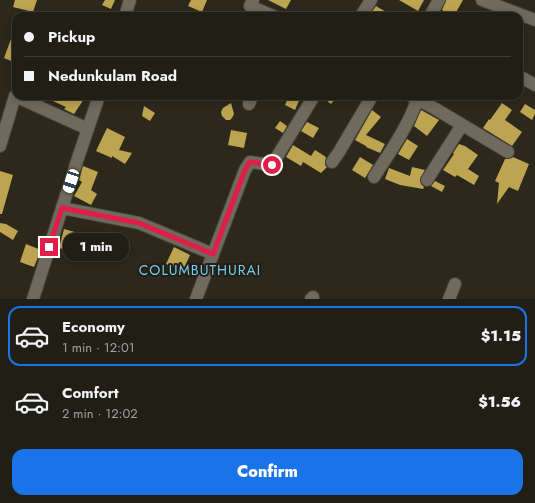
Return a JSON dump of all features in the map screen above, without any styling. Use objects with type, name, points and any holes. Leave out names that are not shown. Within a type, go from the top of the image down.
[{"type":"street","points":[[126,12],[130,0]]},
{"type":"street","points":[[252,0],[250,6],[264,12]]},
{"type":"street","points":[[364,12],[371,0]]},
{"type":"street","points":[[432,12],[439,0]]},
{"type":"street","points":[[482,0],[507,4],[521,12]]},
{"type":"street","points":[[523,13],[535,20]]},
{"type":"street","points":[[523,78],[535,85]]},
{"type":"street","points":[[0,146],[14,100]]},
{"type":"street","points":[[24,100],[88,129]]},
{"type":"street","points":[[33,299],[76,161],[98,100]]},
{"type":"street","points":[[196,299],[245,170],[250,162],[272,165],[312,100]]},
{"type":"street","points":[[332,162],[370,100]]},
{"type":"street","points":[[374,177],[413,112],[414,100]]},
{"type":"street","points":[[418,100],[508,152]]},
{"type":"street","points":[[427,180],[462,125]]},
{"type":"street","points":[[62,208],[139,223],[213,254]]},
{"type":"street","points":[[449,299],[455,284]]},
{"type":"building","points":[[15,0],[37,0],[33,12],[13,7]]},
{"type":"building","points":[[105,0],[115,0],[111,9],[102,5]]},
{"type":"building","points":[[191,0],[207,0],[202,12],[188,6]]},
{"type":"building","points":[[268,0],[291,0],[286,9]]},
{"type":"building","points":[[399,0],[424,0],[418,11]]},
{"type":"building","points":[[446,0],[463,0],[456,12],[445,12],[442,10]]},
{"type":"building","points":[[376,6],[386,12],[372,12]]},
{"type":"building","points":[[12,36],[12,61],[4,58]]},
{"type":"building","points":[[51,100],[83,100],[74,114],[64,109],[66,107]]},
{"type":"building","points":[[287,100],[299,100],[295,110],[285,105]]},
{"type":"building","points":[[326,100],[334,100],[331,104]]},
{"type":"building","points":[[231,103],[234,114],[230,120],[226,120],[222,116],[221,112],[223,108]]},
{"type":"building","points":[[502,103],[512,110],[505,120],[522,132],[512,146],[483,128]]},
{"type":"building","points":[[525,104],[535,110],[532,120],[520,112]]},
{"type":"building","points":[[144,106],[155,113],[150,121],[142,116]]},
{"type":"building","points":[[372,110],[381,117],[366,135],[385,144],[380,153],[355,140]]},
{"type":"building","points":[[421,110],[439,120],[427,136],[414,126]]},
{"type":"building","points":[[280,121],[287,126],[283,133],[275,128]]},
{"type":"building","points":[[307,122],[319,128],[313,138],[301,131]]},
{"type":"building","points":[[107,128],[125,137],[119,150],[132,153],[125,164],[112,156],[112,158],[96,151]]},
{"type":"building","points":[[231,130],[247,133],[244,148],[228,145]]},
{"type":"building","points":[[407,139],[418,146],[409,160],[398,154]]},
{"type":"building","points":[[459,144],[465,146],[478,155],[468,169],[479,176],[474,185],[457,175],[455,177],[443,170]]},
{"type":"building","points":[[293,145],[311,156],[315,150],[326,157],[325,165],[327,167],[321,173],[303,162],[301,166],[286,157]]},
{"type":"building","points":[[360,157],[373,165],[365,178],[352,170]]},
{"type":"building","points":[[513,157],[529,164],[518,191],[509,187],[497,204],[499,183],[495,181],[505,159]]},
{"type":"building","points":[[83,166],[98,172],[91,190],[97,194],[91,205],[74,196],[82,182],[79,180]]},
{"type":"building","points":[[412,167],[425,170],[420,179],[421,184],[424,187],[423,189],[400,185],[385,179],[389,168],[410,176]]},
{"type":"building","points":[[0,171],[13,175],[2,214],[0,214]]},
{"type":"building","points":[[435,181],[445,186],[442,192],[431,186]]},
{"type":"building","points":[[0,223],[6,224],[18,231],[13,240],[0,232]]},
{"type":"building","points":[[64,229],[89,236],[87,243],[74,244],[72,252],[59,248]]},
{"type":"building","points":[[26,244],[41,250],[34,267],[20,262]]},
{"type":"building","points":[[174,247],[190,255],[183,271],[166,264]]},
{"type":"district","name":"COLUMBUTHURAI","points":[[200,270]]},
{"type":"route","points":[[49,247],[62,208],[139,223],[213,254],[245,170],[250,162],[272,165]]}]
